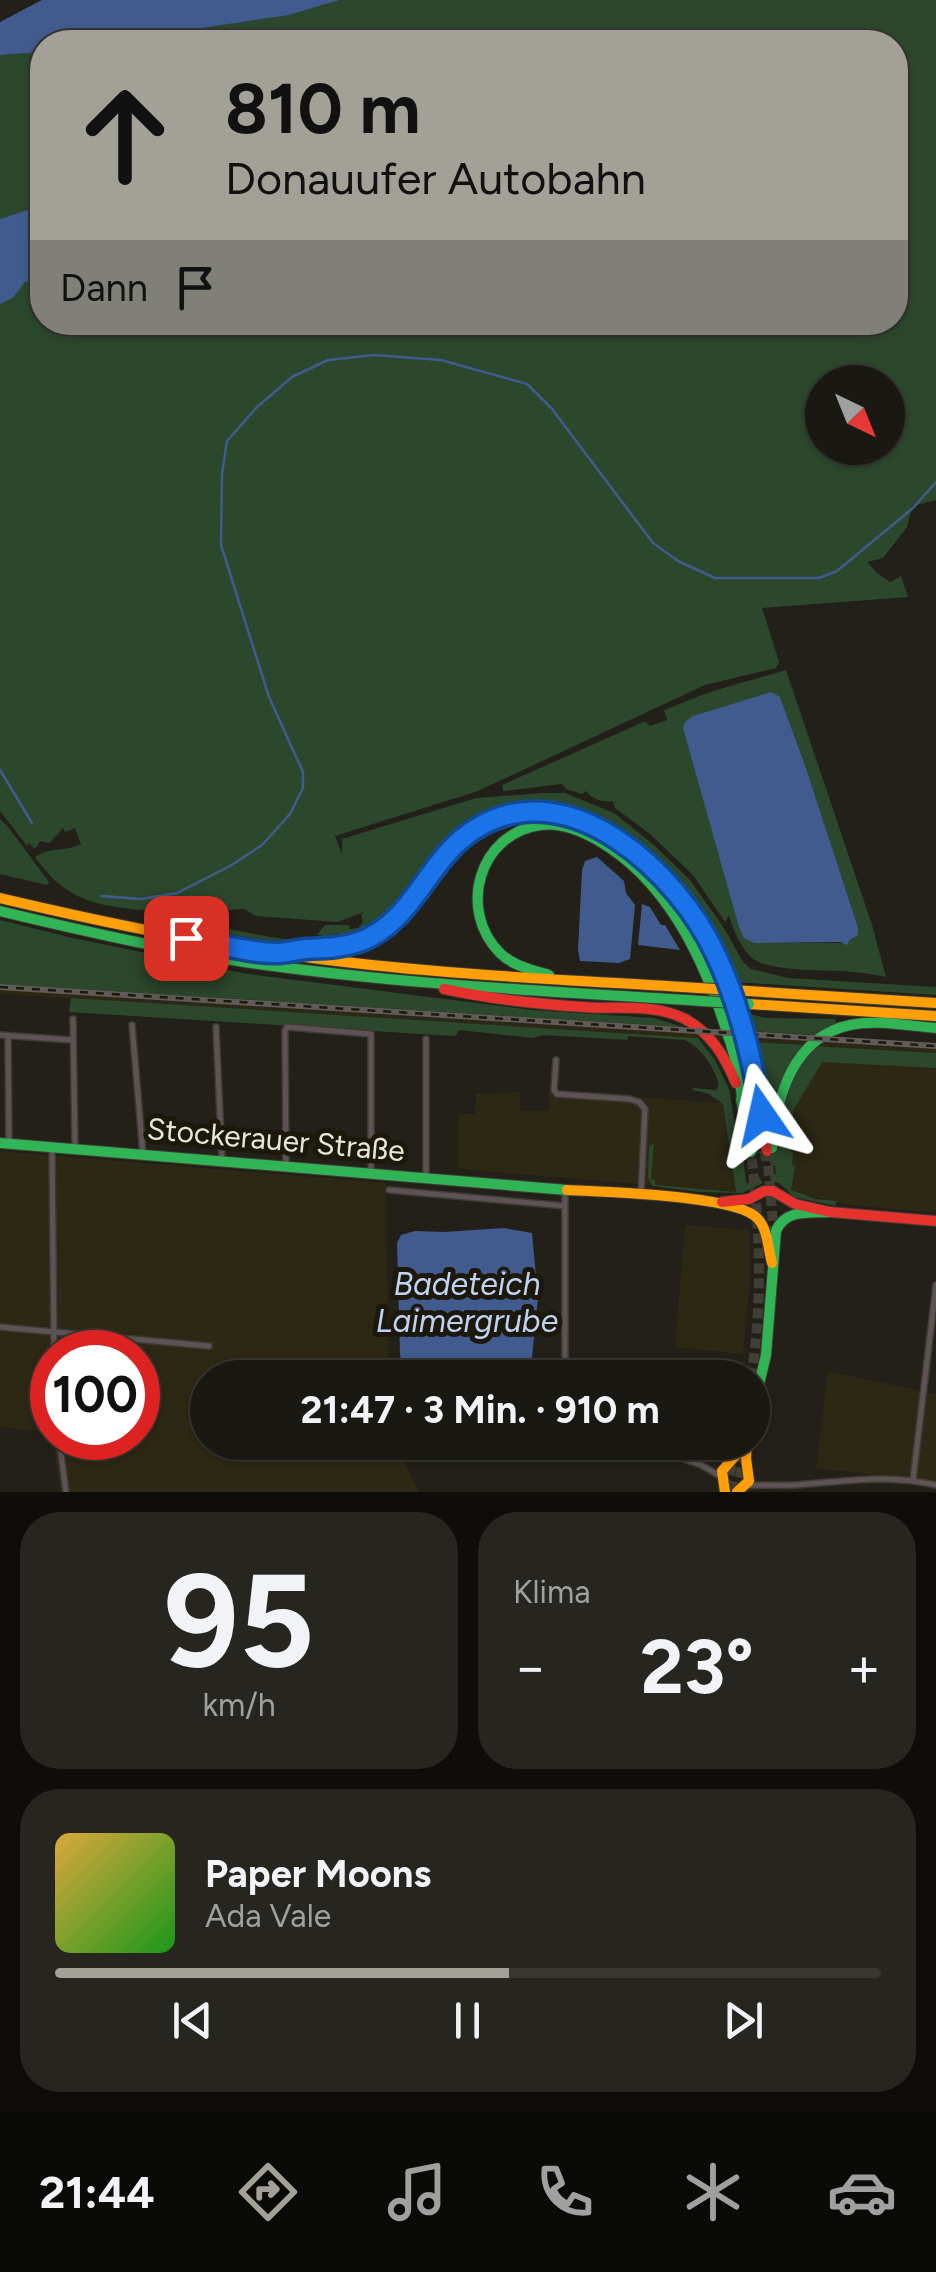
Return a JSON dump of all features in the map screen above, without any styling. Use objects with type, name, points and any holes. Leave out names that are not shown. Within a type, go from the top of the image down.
[{"type":"main road","points":[[274,953],[338,948],[368,938],[392,924],[448,852],[472,830],[518,812],[562,814],[591,825],[632,851],[680,898],[703,930],[742,1022],[770,1151],[783,1087],[797,1061],[819,1038],[860,1024],[936,1028]]},
{"type":"main road","points":[[564,980],[503,956],[485,934],[477,912],[478,879],[490,855],[512,835],[539,825],[568,826],[598,840],[641,874],[671,908],[696,948],[717,1000],[741,1080],[751,1152]]},
{"type":"main road","points":[[0,898],[103,922],[274,953],[413,969],[936,1003]]},
{"type":"main road","points":[[0,911],[90,933],[255,963],[414,982],[936,1016]]},
{"type":"main road","points":[[414,982],[477,996],[675,1014],[708,1036],[733,1075],[742,1102]]},
{"type":"main road","name":"Stockerauer Straße","points":[[5,1143],[719,1202]]},
{"type":"main road","points":[[719,1202],[773,1191],[795,1204],[830,1212],[936,1222]]},
{"type":"main road","points":[[757,1196],[753,1205],[766,1233],[772,1263]]},
{"type":"main road","points":[[765,1360],[772,1263],[787,1208],[785,1199]]},
{"type":"main road","points":[[719,1202],[771,1224],[830,1212]]},
{"type":"main road","points":[[731,1460],[723,1484],[731,1489],[741,1489],[750,1480],[747,1460]]},
{"type":"main road","points":[[729,1463],[740,1461],[748,1469]]},
{"type":"street","points":[[72,1018],[75,1148]]},
{"type":"street","points":[[132,1024],[143,1154]]},
{"type":"street","points":[[216,1027],[222,1161]]},
{"type":"street","points":[[286,1167],[287,1027],[370,1034],[371,1174]]},
{"type":"street","points":[[5,1143],[4,1036],[72,1040]]},
{"type":"street","points":[[426,1039],[426,1178]]},
{"type":"street","points":[[556,1060],[557,1094],[630,1099],[645,1109],[641,1194]]},
{"type":"street","points":[[52,1147],[52,1330]]},
{"type":"street","points":[[565,1360],[566,1188]]},
{"type":"street","points":[[390,1190],[565,1206]]},
{"type":"street","points":[[913,1480],[936,1285]]},
{"type":"street","points":[[0,1327],[39,1330]]},
{"type":"street","points":[[160,1341],[210,1346]]},
{"type":"street","points":[[62,1460],[66,1492]]},
{"type":"street","points":[[687,1460],[701,1465],[723,1484]]},
{"type":"street","points":[[701,1465],[729,1463]]},
{"type":"street","points":[[748,1469],[770,1485]]},
{"type":"street","points":[[741,1489],[879,1478],[936,1485]]},
{"type":"shaded area","points":[[0,984],[936,1043],[936,1053],[0,994]]},
{"type":"shaded area","points":[[822,1061],[936,1068],[936,1213],[849,1205],[790,1192],[793,1111]]},
{"type":"shaded area","points":[[548,1091],[723,1103],[736,1192],[458,1169],[458,1114],[475,1114],[476,1094],[520,1092],[520,1111],[549,1111]]},
{"type":"shaded area","points":[[0,1151],[386,1183],[389,1360],[190,1360],[190,1460],[404,1460],[419,1492],[60,1492],[56,1460],[160,1460],[160,1330],[30,1330],[30,1430],[0,1427]]},
{"type":"shaded area","points":[[685,1225],[749,1230],[750,1278],[743,1354],[675,1347]]},
{"type":"shaded area","points":[[828,1371],[936,1394],[936,1485],[816,1469]]},
{"type":"green space","points":[[340,0],[936,0],[936,500],[912,506],[907,527],[883,558],[867,562],[890,582],[901,576],[908,597],[762,608],[779,662],[776,668],[705,685],[478,791],[335,836],[342,854],[342,839],[476,798],[565,793],[614,813],[654,845],[690,880],[751,969],[788,978],[936,987],[936,995],[734,982],[705,922],[661,867],[610,828],[551,806],[521,804],[491,811],[463,828],[389,914],[358,935],[338,941],[295,943],[184,927],[188,922],[168,920],[182,912],[182,908],[156,907],[153,911],[101,904],[73,893],[47,873],[35,857],[81,844],[75,828],[65,832],[63,828],[50,843],[40,841],[34,848],[29,843],[27,846],[0,811],[0,304],[13,298],[30,281],[30,335],[908,335],[908,30],[189,30],[289,15]],"holes":[[[244,909],[256,916],[338,922],[364,912],[358,928],[325,925],[317,935],[340,936],[326,939],[277,938],[204,927],[205,923],[191,924],[210,911]]]},
{"type":"green space","points":[[30,53],[30,209],[0,219],[0,55]]},
{"type":"green space","points":[[786,670],[886,977],[759,962],[743,948],[729,915],[725,922],[693,875],[650,834],[615,808],[613,801],[598,800],[586,791],[582,794],[562,784],[503,791],[502,785],[645,721],[650,726],[667,720],[664,710]],"holes":[[[780,697],[858,927],[849,943],[754,943],[683,728]]]},
{"type":"green space","points":[[0,819],[49,882],[47,885],[0,874]]},
{"type":"green space","points":[[0,920],[248,974],[532,1010],[654,1018],[683,1027],[0,984]]},
{"type":"green space","points":[[71,998],[698,1038],[715,1060],[729,1089],[740,1153],[778,1150],[780,1109],[792,1078],[814,1046],[936,1053],[936,1068],[822,1062],[793,1111],[791,1152],[795,1166],[791,1190],[836,1201],[836,1206],[794,1197],[771,1181],[770,1174],[776,1174],[775,1166],[770,1161],[761,1161],[760,1153],[743,1155],[746,1183],[757,1182],[759,1177],[763,1183],[742,1193],[699,1192],[653,1186],[651,1184],[649,1146],[654,1144],[651,1179],[655,1185],[736,1192],[723,1104],[709,1094],[693,1090],[716,1090],[719,1084],[706,1059],[685,1040],[628,1036],[627,1040],[544,1035],[532,1038],[459,1030],[456,1036],[69,1012]]},
{"type":"green space","points":[[745,1013],[766,1018],[835,1019],[836,1025],[817,1035],[750,1031]]},
{"type":"green space","points":[[753,1042],[805,1045],[790,1064],[773,1099],[766,1098]]},
{"type":"water","points":[[42,0],[340,0],[289,15],[189,30],[30,30],[30,53],[0,55],[0,22]]},
{"type":"water","points":[[30,209],[30,281],[13,298],[0,304],[0,219]]},
{"type":"water","points":[[771,692],[780,697],[858,927],[858,935],[847,945],[754,943],[744,938],[739,927],[683,728],[693,716]]},
{"type":"water","points":[[597,857],[624,881],[626,893],[635,905],[630,959],[619,963],[580,961],[582,870],[585,861]]},
{"type":"water","points":[[642,904],[650,907],[661,925],[665,925],[680,950],[638,945]]},
{"type":"water","name":"Badeteich Laimergrube","points":[[504,1228],[532,1233],[538,1298],[532,1360],[401,1360],[397,1243],[401,1235],[415,1231]]},
{"type":"waterway","points":[[101,896],[142,899],[177,893],[230,866],[262,845],[290,814],[303,788],[303,772],[269,697],[221,545],[222,474],[227,441],[256,408],[292,377],[328,360],[374,355],[441,360],[527,384],[552,409],[653,543],[678,561],[715,578],[819,578],[837,571],[913,508],[936,482]]},
{"type":"waterway","points":[[0,770],[32,823]]},
{"type":"tunnel","points":[[767,1151],[774,1236]]},
{"type":"tunnel","points":[[751,1152],[759,1265],[753,1360]]},
{"type":"tunnel","points":[[725,1489],[734,1460]]},
{"type":"tunnel","points":[[735,1492],[745,1460]]},
{"type":"railway","points":[[0,987],[936,1046]]},
{"type":"traffic: fast","points":[[549,975],[517,964],[500,953],[487,935],[478,896],[481,876],[502,842],[520,831],[549,824],[579,831],[622,857],[643,875],[677,919],[703,968],[723,1020],[738,1070],[742,1102]]},
{"type":"traffic: fast","points":[[0,911],[178,950],[296,969],[469,986],[701,1001]]},
{"type":"traffic: fast","points":[[701,1001],[749,1004]]},
{"type":"traffic: fast","points":[[772,1148],[783,1090],[801,1056],[814,1042],[830,1032],[860,1023],[936,1028]]},
{"type":"traffic: fast","points":[[741,1099],[751,1152]]},
{"type":"traffic: fast","points":[[0,1143],[567,1190]]},
{"type":"traffic: fast","points":[[765,1360],[776,1231],[792,1216],[830,1212]]},
{"type":"traffic: slow","points":[[274,953],[361,939],[394,920],[470,832],[516,813],[554,813],[591,826],[626,847],[658,876],[686,908],[724,976]]},
{"type":"traffic: slow","points":[[0,898],[159,933],[320,959],[461,973],[698,988]]},
{"type":"traffic: slow","points":[[698,988],[732,990]]},
{"type":"traffic: slow","points":[[732,990],[936,1003]]},
{"type":"traffic: slow","points":[[749,1004],[936,1016]]},
{"type":"traffic: slow","points":[[567,1190],[668,1196],[746,1211],[761,1223],[772,1263]]},
{"type":"traffic: slow","points":[[725,1492],[722,1471],[732,1460]]},
{"type":"traffic: slow","points":[[737,1492],[749,1481],[746,1460]]},
{"type":"traffic: jam","points":[[724,976],[750,1062],[767,1151]]},
{"type":"traffic: jam","points":[[444,989],[530,1003],[671,1013],[693,1023],[709,1037],[736,1083]]},
{"type":"traffic: jam","points":[[722,1202],[773,1191],[795,1204],[830,1212],[936,1221]]},
{"type":"route","points":[[186,938],[274,953],[338,948],[359,942],[392,924],[448,852],[481,825],[529,811],[573,818],[607,834],[642,858],[697,920],[718,958],[742,1022],[762,1115]]}]
